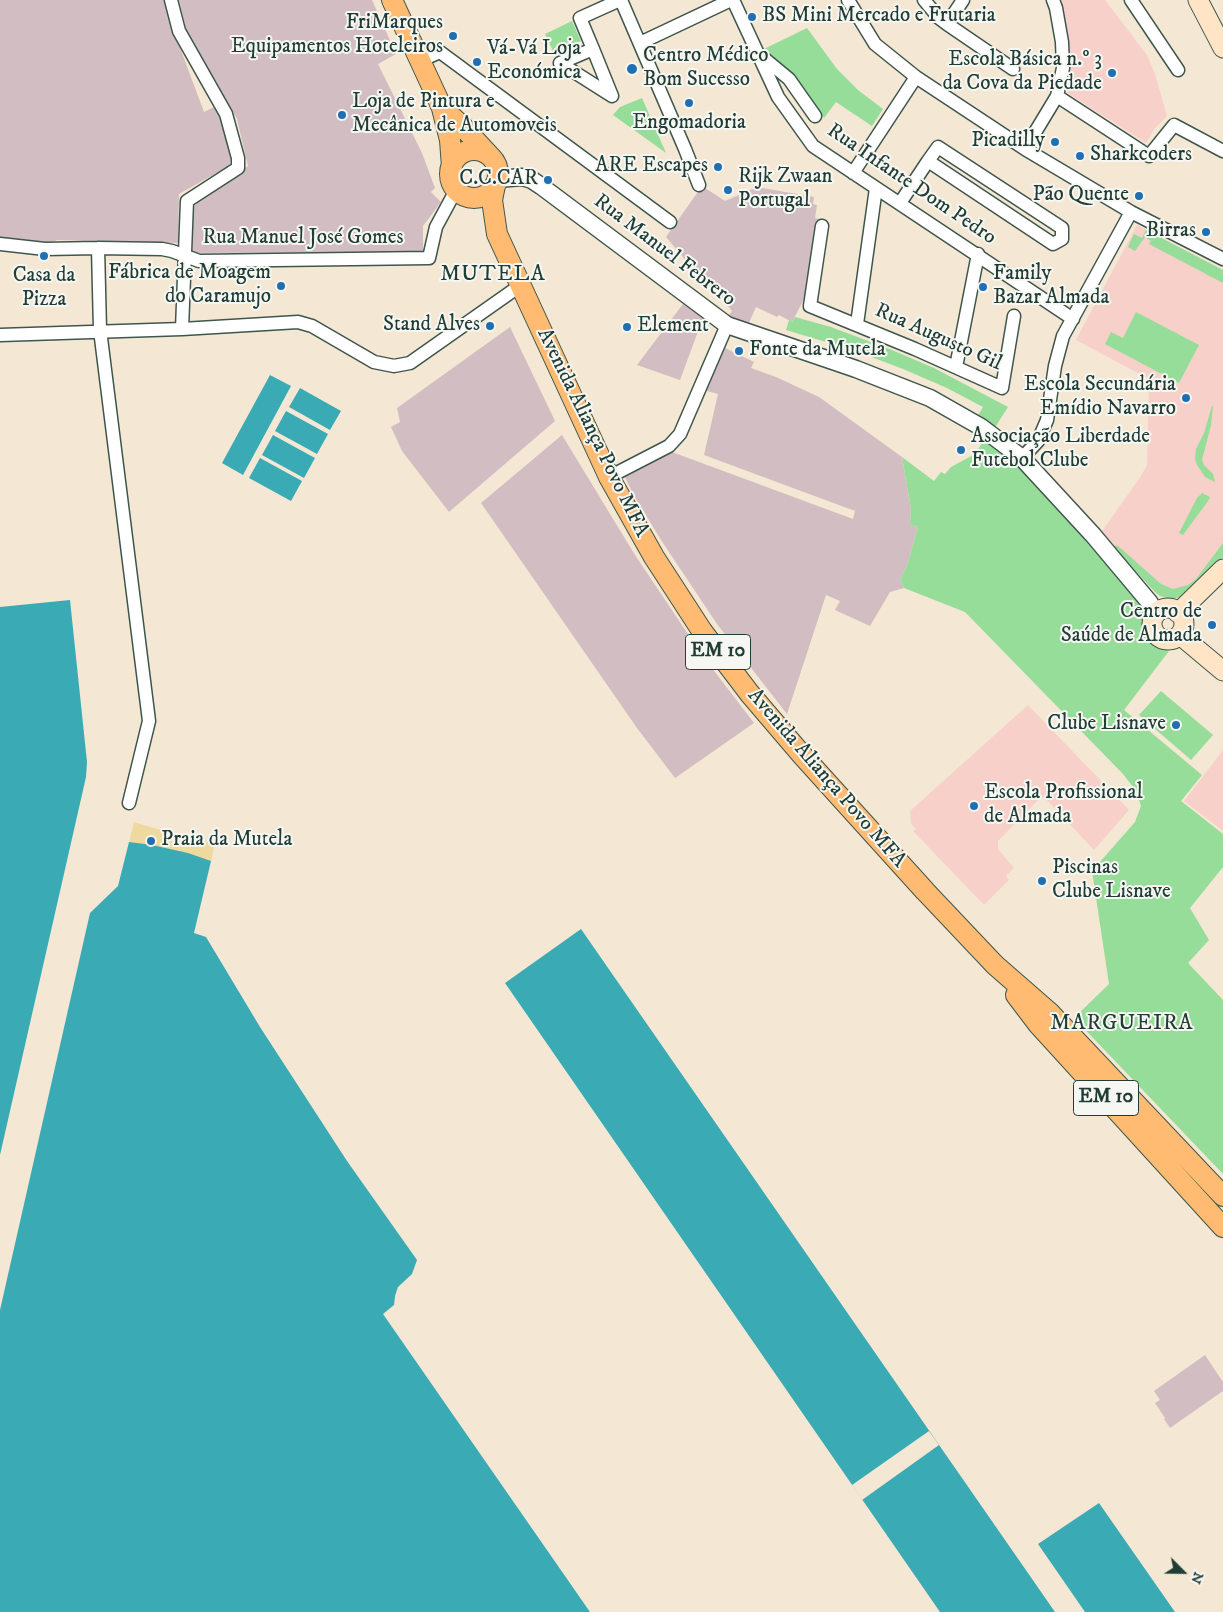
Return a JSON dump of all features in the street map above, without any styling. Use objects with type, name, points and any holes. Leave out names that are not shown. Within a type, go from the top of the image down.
[{"type":"main road","name":"EM 10","points":[[392,0],[442,108],[450,140],[451,180],[458,192]]},
{"type":"main road","points":[[1198,0],[1223,48]]},
{"type":"main road","name":"EM 10","points":[[442,108],[489,155],[496,166],[496,182]]},
{"type":"main road","points":[[452,167],[454,161],[464,153],[477,151],[489,155]]},
{"type":"main road","points":[[458,192],[471,198],[482,197],[492,190],[496,182]]},
{"type":"main road","name":"Avenida Aliança Povo MFA","points":[[496,182],[492,200],[498,234],[609,477],[654,557],[702,631],[750,694],[802,755],[995,965],[1050,1013],[1223,1196]]},
{"type":"main road","name":"Avenida Aliança Povo MFA","points":[[458,192],[498,234]]},
{"type":"main road","points":[[1178,613],[1223,568]]},
{"type":"main road","points":[[1165,609],[1178,613],[1184,622],[1184,627],[1180,634],[1171,640],[1162,639],[1154,632],[1152,623],[1156,614],[1165,609]]},
{"type":"main road","points":[[1180,634],[1223,671]]},
{"type":"main road","name":"Avenida Aliança Povo MFA","points":[[995,965],[1038,1024],[1223,1227]]},
{"type":"street","points":[[171,0],[179,32],[226,114],[238,158],[238,168],[187,201],[182,329]]},
{"type":"street","points":[[593,49],[580,18],[620,0],[686,149],[699,185]]},
{"type":"street","points":[[640,43],[732,0]]},
{"type":"street","name":"Rua Infante Dom Pedro","points":[[732,0],[778,97],[813,146],[1073,319]]},
{"type":"street","points":[[848,0],[875,44],[916,77],[1025,149],[1131,212],[1223,259]]},
{"type":"street","points":[[924,0],[939,18],[1013,69]]},
{"type":"street","points":[[947,24],[963,0]]},
{"type":"street","points":[[1025,149],[1057,96],[1063,68],[1062,42],[1053,0]]},
{"type":"street","points":[[1131,0],[1178,70]]},
{"type":"street","points":[[421,64],[426,58],[440,52],[670,222]]},
{"type":"street","points":[[758,54],[789,79],[815,116]]},
{"type":"street","points":[[853,173],[916,77]]},
{"type":"street","points":[[1057,96],[1150,156],[1174,125],[1223,151]]},
{"type":"street","points":[[900,204],[928,161],[938,147],[1062,228],[1062,239],[1053,244],[928,161]]},
{"type":"street","name":"Rua Manuel Febrero","points":[[496,182],[522,177],[532,180],[727,325],[856,369],[930,398],[982,427],[1022,458],[1093,534],[1150,604],[1152,623]]},
{"type":"street","name":"Rua Augusto Gil","points":[[857,324],[876,188]]},
{"type":"street","name":"Rua Manuel José Gomes","points":[[0,244],[45,249],[162,249],[199,261],[429,258],[436,227],[458,192]]},
{"type":"street","points":[[1022,458],[1038,441],[1047,420],[1055,366],[1063,336],[1131,212]]},
{"type":"street","name":"Rua Augusto Gil","points":[[822,226],[810,306],[857,324],[1002,388],[1014,316]]},
{"type":"street","points":[[98,248],[100,330],[149,721],[129,803]]},
{"type":"street","points":[[956,367],[978,254]]},
{"type":"street","points":[[0,335],[100,330],[182,329],[298,322],[312,326],[374,362],[394,366],[410,363],[521,285]]},
{"type":"street","points":[[609,477],[669,446],[680,434],[727,325]]},
{"type":"shaded area","points":[[0,0],[166,0],[173,29],[204,112],[216,106],[226,128],[232,156],[229,166],[179,194],[178,243],[57,240],[46,245],[0,239]]},
{"type":"shaded area","points":[[179,0],[372,0],[396,54],[378,64],[422,153],[435,188],[431,192],[441,202],[423,226],[423,252],[190,253],[189,216],[194,207],[201,197],[248,166],[237,119],[187,33]]},
{"type":"shaded area","name":"Escola Básica n.º 3 da Cova da Piedade","points":[[1056,0],[1105,0],[1147,55],[1155,74],[1167,116],[1155,128],[1146,143],[1069,94],[1066,86],[1069,71],[1067,40]]},
{"type":"shaded area","points":[[702,186],[725,201],[757,187],[814,197],[813,204],[817,205],[815,218],[821,219],[812,284],[792,322],[756,307],[748,325],[728,316],[732,311],[716,291],[704,282],[666,237]]},
{"type":"shaded area","name":"Escola Secundária Emídio Navarro","points":[[1137,225],[1223,270],[1223,557],[1181,597],[1171,599],[1160,596],[1155,592],[1113,547],[1114,545],[1105,535],[1100,534],[1147,465],[1149,379],[1076,340]]},
{"type":"shaded area","points":[[683,304],[703,318],[680,380],[637,365]]},
{"type":"shaded area","points":[[510,327],[555,421],[449,512],[402,451],[391,427],[400,422],[397,408]]},
{"type":"shaded area","points":[[721,346],[754,362],[751,368],[776,377],[819,397],[902,457],[911,509],[910,525],[918,527],[907,566],[900,579],[904,588],[890,592],[870,626],[835,610],[840,601],[826,595],[787,714],[717,624],[661,540],[625,477],[672,452],[853,519],[855,511],[704,455],[718,394],[704,390]]},
{"type":"shaded area","points":[[562,435],[635,555],[702,655],[754,723],[675,778],[637,728],[481,503]]},
{"type":"shaded area","name":"Escola Profissional de Almada","points":[[1028,705],[1129,810],[1094,850],[1044,797],[1040,798],[998,841],[998,849],[1014,868],[1006,876],[1009,880],[984,905],[913,831],[916,829],[911,824],[910,811]]},
{"type":"shaded area","points":[[1223,750],[1223,831],[1184,801]]},
{"type":"shaded area","points":[[1205,1355],[1223,1382],[1223,1391],[1170,1428],[1155,1403],[1160,1400],[1154,1391]]},
{"type":"green space","points":[[572,21],[581,41],[554,53],[545,34]]},
{"type":"green space","points":[[807,28],[837,69],[858,90],[883,109],[872,126],[836,102],[824,118],[789,73],[764,49]]},
{"type":"green space","points":[[642,98],[666,153],[613,115],[620,107]]},
{"type":"green space","points":[[1146,230],[1223,270],[1223,283],[1149,244],[1151,241],[1145,237],[1135,251],[1128,247],[1134,234],[1142,238]]},
{"type":"green space","points":[[1136,312],[1199,345],[1179,383],[1105,344],[1111,332],[1123,338]]},
{"type":"green space","points":[[795,317],[831,327],[892,350],[934,368],[1008,407],[994,429],[977,417],[983,407],[947,388],[856,351],[786,330],[789,320],[792,322]]},
{"type":"green space","points":[[1212,406],[1211,425],[1202,460],[1204,465],[1213,474],[1215,482],[1205,477],[1195,459],[1196,449],[1204,433]]},
{"type":"green space","points":[[986,437],[1028,471],[1123,585],[1143,602],[1148,636],[1157,646],[1169,651],[1124,710],[1202,775],[1181,801],[1223,834],[1223,867],[1190,908],[1209,940],[1188,963],[1223,1000],[1223,1174],[1074,1018],[1109,984],[1092,871],[1135,822],[1141,806],[1136,791],[1123,774],[965,612],[904,588],[900,579],[907,566],[918,527],[910,525],[911,509],[902,457],[934,481],[941,472],[945,474],[951,467],[975,454]]},
{"type":"green space","points":[[1202,493],[1210,497],[1208,501],[1183,535],[1179,533],[1197,498]]},
{"type":"green space","points":[[1223,543],[1223,557],[1217,564],[1191,590],[1181,597],[1171,599],[1160,596],[1155,592],[1113,547],[1117,545],[1161,584],[1173,589],[1188,585],[1196,579]]},
{"type":"green space","name":"Clube Lisnave","points":[[1161,691],[1213,735],[1191,760],[1139,715]]},
{"type":"sand","name":"Praia da Mutela","points":[[134,822],[164,831],[162,838],[172,841],[172,844],[179,846],[182,834],[215,844],[211,861],[129,842]]},
{"type":"water","points":[[270,375],[291,386],[243,475],[222,463]]},
{"type":"water","points":[[300,388],[341,411],[330,430],[289,407]]},
{"type":"water","points":[[286,411],[328,434],[317,454],[275,431]]},
{"type":"water","points":[[273,435],[315,458],[304,478],[262,455]]},
{"type":"water","points":[[260,458],[302,481],[291,501],[249,478]]},
{"type":"water","points":[[70,600],[87,762],[86,777],[0,1155],[0,607]]},
{"type":"water","points":[[129,842],[188,853],[211,861],[194,933],[206,937],[260,1027],[347,1161],[417,1260],[412,1274],[398,1287],[394,1305],[383,1314],[590,1612],[0,1612],[0,1310],[90,913],[118,886]]},
{"type":"water","points":[[581,929],[1055,1612],[940,1612],[505,983]]},
{"type":"water","points":[[1099,1503],[1175,1612],[1085,1612],[1038,1544]]},
{"type":"pier","points":[[929,1431],[939,1445],[862,1500],[852,1485]]},
{"type":"place","name":"BS Mini Mercado e Frutaria","points":[[752,17]]},
{"type":"place","name":"FriMarques Equipamentos Hoteleiros","points":[[453,36]]},
{"type":"place","name":"Vá-Vá Loja Económica","points":[[477,62]]},
{"type":"place","name":"Centro Médico Bom Sucesso","points":[[632,69]]},
{"type":"place","name":"Escola Básica n.º 3 da Cova da Piedade","points":[[1112,73]]},
{"type":"place","name":"Engomadoria","points":[[689,103]]},
{"type":"place","name":"Loja de Pintura e Mecânica de Automoveis","points":[[342,115]]},
{"type":"place","name":"Picadilly","points":[[1055,142]]},
{"type":"place","name":"Sharkcoders","points":[[1080,156]]},
{"type":"place","name":"ARE Escapes","points":[[718,167]]},
{"type":"place","name":"C.C.CAR","points":[[548,180]]},
{"type":"place","name":"Rijk Zwaan Portugal","points":[[728,190]]},
{"type":"place","name":"Pão Quente","points":[[1139,196]]},
{"type":"place","name":"Birras","points":[[1206,232]]},
{"type":"place","name":"Casa da Pizza","points":[[44,256]]},
{"type":"place","name":"Fábrica de Moagem do Caramujo","points":[[281,286]]},
{"type":"place","name":"Family Bazar Almada","points":[[983,287]]},
{"type":"place","name":"Stand Alves","points":[[490,326]]},
{"type":"place","name":"Element","points":[[627,327]]},
{"type":"place","name":"Fonte da Mutela","points":[[739,351]]},
{"type":"place","name":"Escola Secundária Emídio Navarro","points":[[1186,398]]},
{"type":"place","name":"Associação Liberdade Futebol Clube","points":[[961,450]]},
{"type":"place","name":"Centro de Saúde de Almada","points":[[1212,625]]},
{"type":"place","name":"Clube Lisnave","points":[[1176,725]]},
{"type":"place","name":"Escola Profissional de Almada","points":[[974,806]]},
{"type":"place","name":"Praia da Mutela","points":[[151,841]]},
{"type":"place","name":"Piscinas Clube Lisnave","points":[[1042,881]]},
{"type":"district","name":"MUTELA","points":[[493,275]]},
{"type":"district","name":"MARGUEIRA","points":[[1122,1024]]}]
